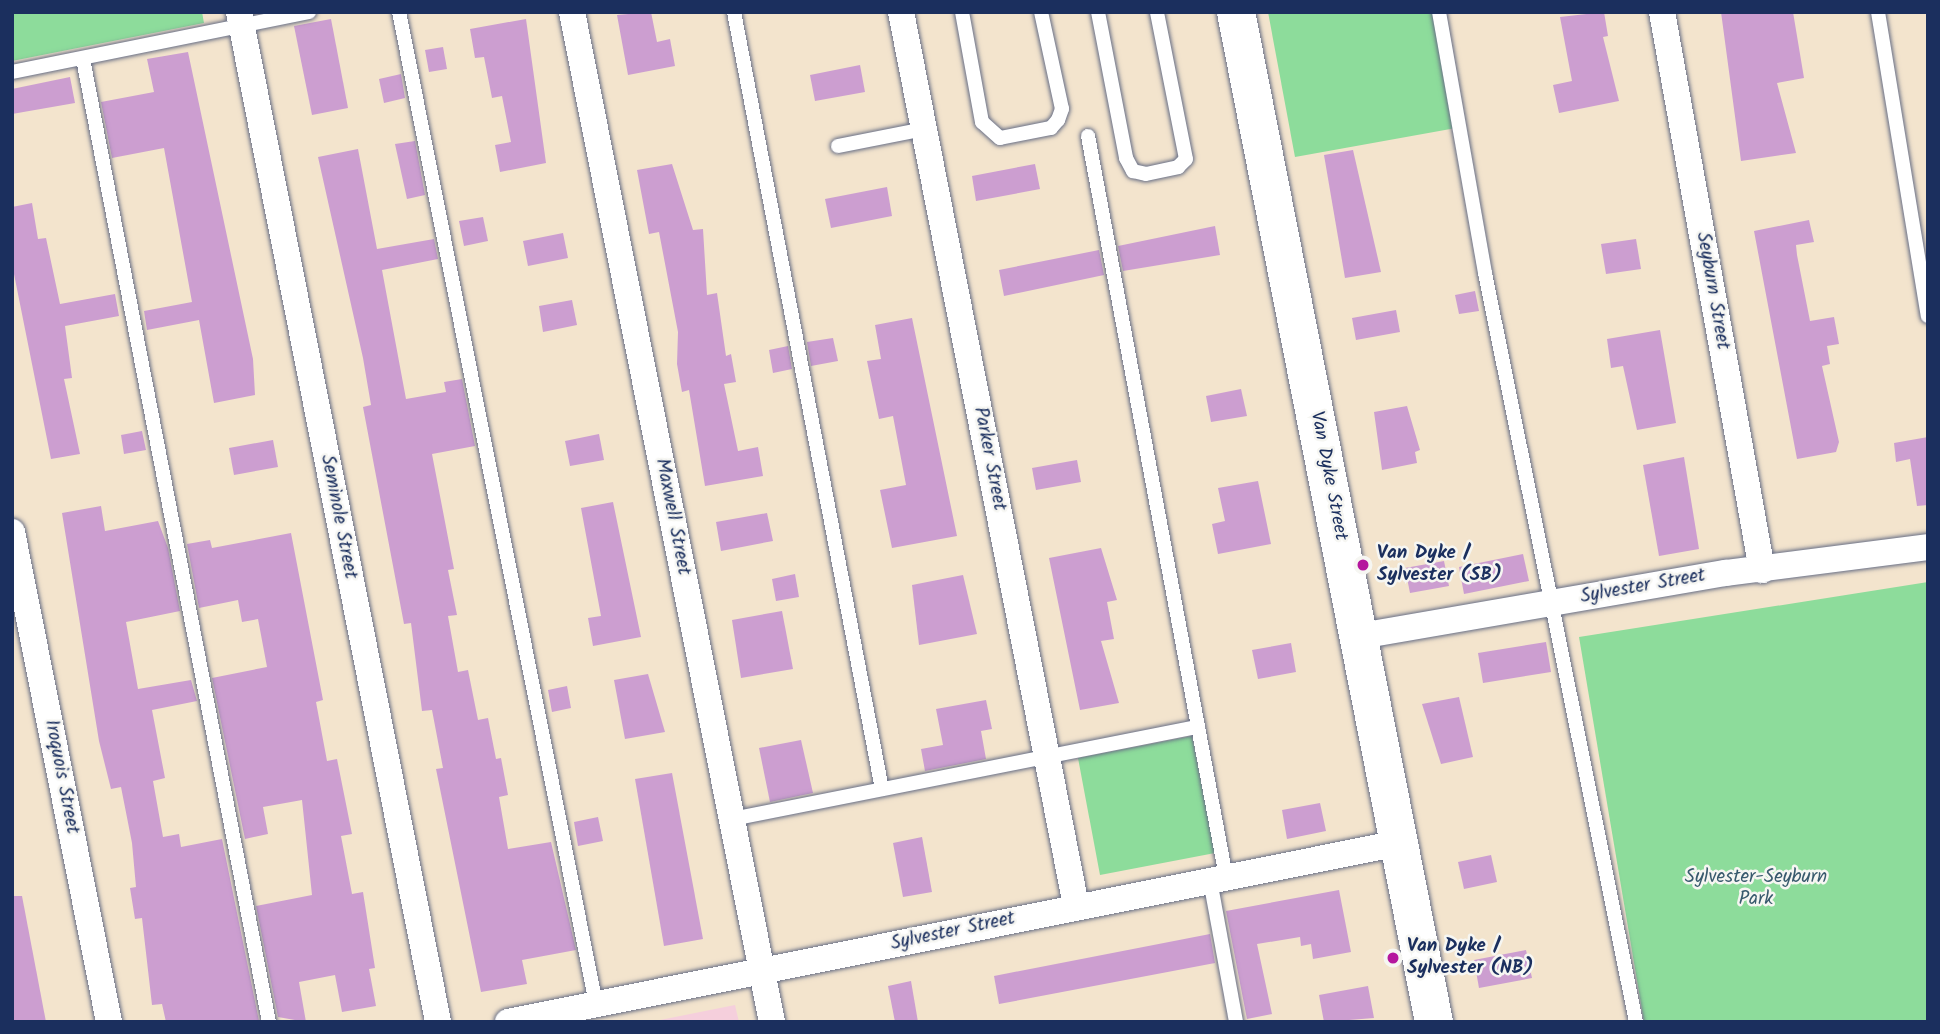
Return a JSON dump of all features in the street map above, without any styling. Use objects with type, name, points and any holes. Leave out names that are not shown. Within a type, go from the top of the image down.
[{"type":"main road","name":"Van Dyke Street","points":[[1236,12],[1434,1022]]},
{"type":"street","name":"Maxwell Street","points":[[572,12],[772,1022]]},
{"type":"street","name":"Parker Street","points":[[901,12],[1076,906]]},
{"type":"street","name":"Seyburn Street","points":[[1662,12],[1762,570]]},
{"type":"street","name":"Seminole Street","points":[[240,19],[438,1022]]},
{"type":"street","name":"Iroquois Street","points":[[12,532],[109,1022]]},
{"type":"street","name":"Sylvester Street","points":[[1360,636],[1556,602],[1928,547]]},
{"type":"street","name":"Sylvester Street","points":[[508,1022],[1399,842]]},
{"type":"lane","points":[[12,72],[83,59],[240,19],[309,12]]},
{"type":"lane","points":[[399,12],[596,1004]]},
{"type":"lane","points":[[734,12],[882,789]]},
{"type":"lane","points":[[962,12],[982,122],[1000,138],[1051,128],[1062,109],[1041,12]]},
{"type":"lane","points":[[1098,12],[1126,158],[1133,171],[1146,174],[1178,167],[1186,159],[1157,12]]},
{"type":"lane","points":[[1439,12],[1485,272],[1556,602],[1636,1022]]},
{"type":"lane","points":[[1878,12],[1928,316]]},
{"type":"lane","points":[[83,59],[269,1022]]},
{"type":"lane","points":[[838,146],[924,129]]},
{"type":"lane","points":[[1088,136],[1198,727],[1236,1022]]},
{"type":"lane","points":[[732,819],[1198,727]]},
{"type":"shaded area","points":[[735,1005],[739,1022],[650,1022]]},
{"type":"green space","points":[[12,12],[202,12],[204,23],[12,61]]},
{"type":"green space","points":[[1268,12],[1434,12],[1456,128],[1295,157]]},
{"type":"green space","name":"Sylvester-Seyburn Park","points":[[1928,582],[1928,1022],[1644,1022],[1579,637]]},
{"type":"green space","points":[[1192,736],[1215,853],[1100,875],[1078,758]]},
{"type":"building","points":[[651,12],[657,42],[670,39],[675,66],[628,75],[617,15]]},
{"type":"building","points":[[1604,12],[1608,36],[1603,37],[1619,101],[1559,113],[1553,85],[1572,81],[1560,17]]},
{"type":"building","points":[[1721,12],[1793,12],[1804,78],[1777,83],[1796,153],[1741,161]]},
{"type":"building","points":[[331,19],[348,108],[312,115],[294,26]]},
{"type":"building","points":[[526,19],[546,163],[500,172],[495,145],[511,142],[502,96],[492,98],[484,57],[475,58],[470,29]]},
{"type":"building","points":[[443,47],[447,69],[429,72],[425,50]]},
{"type":"building","points":[[188,52],[253,359],[255,395],[214,403],[199,320],[147,330],[144,311],[192,302],[164,148],[112,158],[101,102],[154,92],[147,59]]},
{"type":"building","points":[[860,65],[865,92],[815,101],[810,75]]},
{"type":"building","points":[[401,74],[405,98],[384,103],[379,79]]},
{"type":"building","points":[[70,77],[75,103],[12,114],[12,89]]},
{"type":"building","points":[[415,141],[425,195],[407,199],[395,144]]},
{"type":"building","points":[[358,149],[377,249],[434,239],[438,259],[382,270],[406,399],[446,392],[444,382],[462,379],[475,446],[432,454],[454,569],[448,570],[457,615],[448,616],[458,672],[468,670],[478,720],[488,718],[496,759],[501,758],[508,795],[499,797],[508,849],[551,842],[576,950],[522,960],[527,984],[481,992],[436,769],[443,768],[432,710],[422,711],[411,623],[404,624],[363,407],[371,405],[363,358],[318,157]]},
{"type":"building","points":[[1353,150],[1381,272],[1345,278],[1324,155]]},
{"type":"building","points":[[672,164],[693,230],[703,229],[707,295],[717,293],[726,356],[731,354],[736,382],[724,384],[738,451],[758,447],[763,476],[705,486],[689,390],[682,392],[677,364],[678,332],[659,232],[649,234],[637,170]]},
{"type":"building","points":[[1035,164],[1040,189],[976,201],[972,176]]},
{"type":"building","points":[[887,187],[892,216],[831,228],[825,199]]},
{"type":"building","points":[[32,203],[38,239],[46,238],[60,304],[115,294],[119,316],[65,326],[72,378],[64,379],[80,454],[51,459],[12,264],[12,207]]},
{"type":"building","points":[[483,217],[488,241],[464,246],[459,221]]},
{"type":"building","points":[[1809,220],[1814,242],[1796,245],[1797,255],[1810,321],[1834,317],[1839,344],[1827,346],[1830,364],[1822,366],[1839,442],[1836,452],[1797,459],[1754,231]]},
{"type":"building","points":[[1215,226],[1220,255],[1123,271],[1118,246]]},
{"type":"building","points":[[563,233],[568,258],[528,266],[523,241]]},
{"type":"building","points":[[1636,239],[1641,269],[1606,274],[1601,244]]},
{"type":"building","points":[[1099,250],[1104,275],[1004,296],[999,270]]},
{"type":"building","points":[[1475,291],[1479,311],[1459,314],[1455,295]]},
{"type":"building","points":[[572,300],[577,325],[543,332],[539,306]]},
{"type":"building","points":[[1396,310],[1400,332],[1356,340],[1352,318]]},
{"type":"building","points":[[912,318],[957,536],[892,548],[880,490],[906,485],[893,416],[879,419],[867,361],[881,359],[875,325]]},
{"type":"building","points":[[1660,330],[1676,423],[1637,430],[1623,366],[1611,368],[1607,339]]},
{"type":"building","points":[[833,338],[838,361],[811,366],[807,342]]},
{"type":"building","points":[[788,346],[792,369],[773,373],[769,350]]},
{"type":"building","points":[[1241,389],[1247,416],[1211,422],[1206,396]]},
{"type":"building","points":[[1407,406],[1420,450],[1415,452],[1417,463],[1382,470],[1374,412]]},
{"type":"building","points":[[142,431],[146,450],[124,454],[121,435]]},
{"type":"building","points":[[599,434],[604,460],[570,466],[565,441]]},
{"type":"building","points":[[1928,437],[1928,505],[1917,506],[1910,459],[1896,462],[1894,443]]},
{"type":"building","points":[[273,440],[278,467],[234,475],[229,448]]},
{"type":"building","points":[[1684,457],[1699,549],[1659,556],[1643,465]]},
{"type":"building","points":[[1077,460],[1081,482],[1036,490],[1032,468]]},
{"type":"building","points":[[1258,481],[1271,544],[1218,554],[1212,524],[1225,521],[1218,488]]},
{"type":"building","points":[[613,502],[641,637],[593,646],[588,618],[601,616],[581,508]]},
{"type":"building","points":[[101,506],[105,531],[158,521],[168,548],[180,611],[126,622],[138,689],[191,680],[197,701],[152,710],[165,778],[153,781],[163,837],[179,834],[181,847],[222,839],[259,1021],[166,1022],[162,1004],[152,1005],[142,918],[135,919],[130,888],[136,887],[132,843],[121,787],[111,789],[99,741],[62,513]]},
{"type":"building","points":[[767,513],[773,541],[721,551],[716,522]]},
{"type":"building","points":[[291,533],[323,700],[316,702],[327,761],[337,759],[352,834],[341,836],[352,894],[363,892],[375,968],[369,969],[376,1006],[342,1012],[335,975],[299,982],[306,1022],[278,1017],[256,906],[312,895],[302,800],[263,807],[268,834],[245,839],[212,678],[267,667],[258,619],[242,622],[238,600],[199,608],[187,544],[210,540],[212,548]]},
{"type":"building","points":[[1101,548],[1117,600],[1107,602],[1114,639],[1101,641],[1119,703],[1080,710],[1049,558]]},
{"type":"building","points":[[1523,554],[1529,581],[1464,594],[1459,567]]},
{"type":"building","points":[[1444,561],[1449,586],[1410,593],[1405,568]]},
{"type":"building","points":[[795,574],[799,597],[776,601],[772,579]]},
{"type":"building","points":[[963,575],[977,634],[919,645],[912,585]]},
{"type":"building","points":[[782,611],[793,669],[741,678],[732,620]]},
{"type":"building","points":[[1546,642],[1551,672],[1483,683],[1478,653]]},
{"type":"building","points":[[1291,643],[1296,672],[1258,679],[1252,650]]},
{"type":"building","points":[[648,674],[665,732],[625,739],[614,680]]},
{"type":"building","points":[[567,686],[571,708],[552,712],[548,690]]},
{"type":"building","points":[[1459,697],[1473,757],[1441,764],[1422,704]]},
{"type":"building","points":[[986,700],[992,729],[981,731],[986,759],[925,771],[921,749],[943,745],[936,709]]},
{"type":"building","points":[[801,740],[813,793],[770,802],[759,748]]},
{"type":"building","points":[[672,773],[703,939],[664,946],[635,779]]},
{"type":"building","points":[[1320,803],[1326,831],[1287,839],[1282,810]]},
{"type":"building","points":[[598,817],[603,841],[578,846],[574,822]]},
{"type":"building","points":[[922,837],[932,892],[903,897],[893,843]]},
{"type":"building","points":[[1491,855],[1497,882],[1464,889],[1458,862]]},
{"type":"building","points":[[1339,890],[1351,952],[1313,959],[1311,944],[1301,946],[1300,937],[1257,944],[1272,1014],[1247,1019],[1226,911]]},
{"type":"building","points":[[12,896],[22,896],[46,1022],[12,1022]]},
{"type":"building","points":[[1210,934],[1215,963],[999,1004],[994,976]]},
{"type":"building","points":[[1526,950],[1532,978],[1479,988],[1474,960]]},
{"type":"building","points":[[911,981],[918,1022],[895,1022],[888,986]]},
{"type":"building","points":[[1368,986],[1374,1018],[1324,1022],[1319,995]]},
{"type":"place","name":"Van Dyke / Sylvester (SB)","points":[[1363,565]]},
{"type":"place","name":"Van Dyke / Sylvester (NB)","points":[[1393,958]]}]
